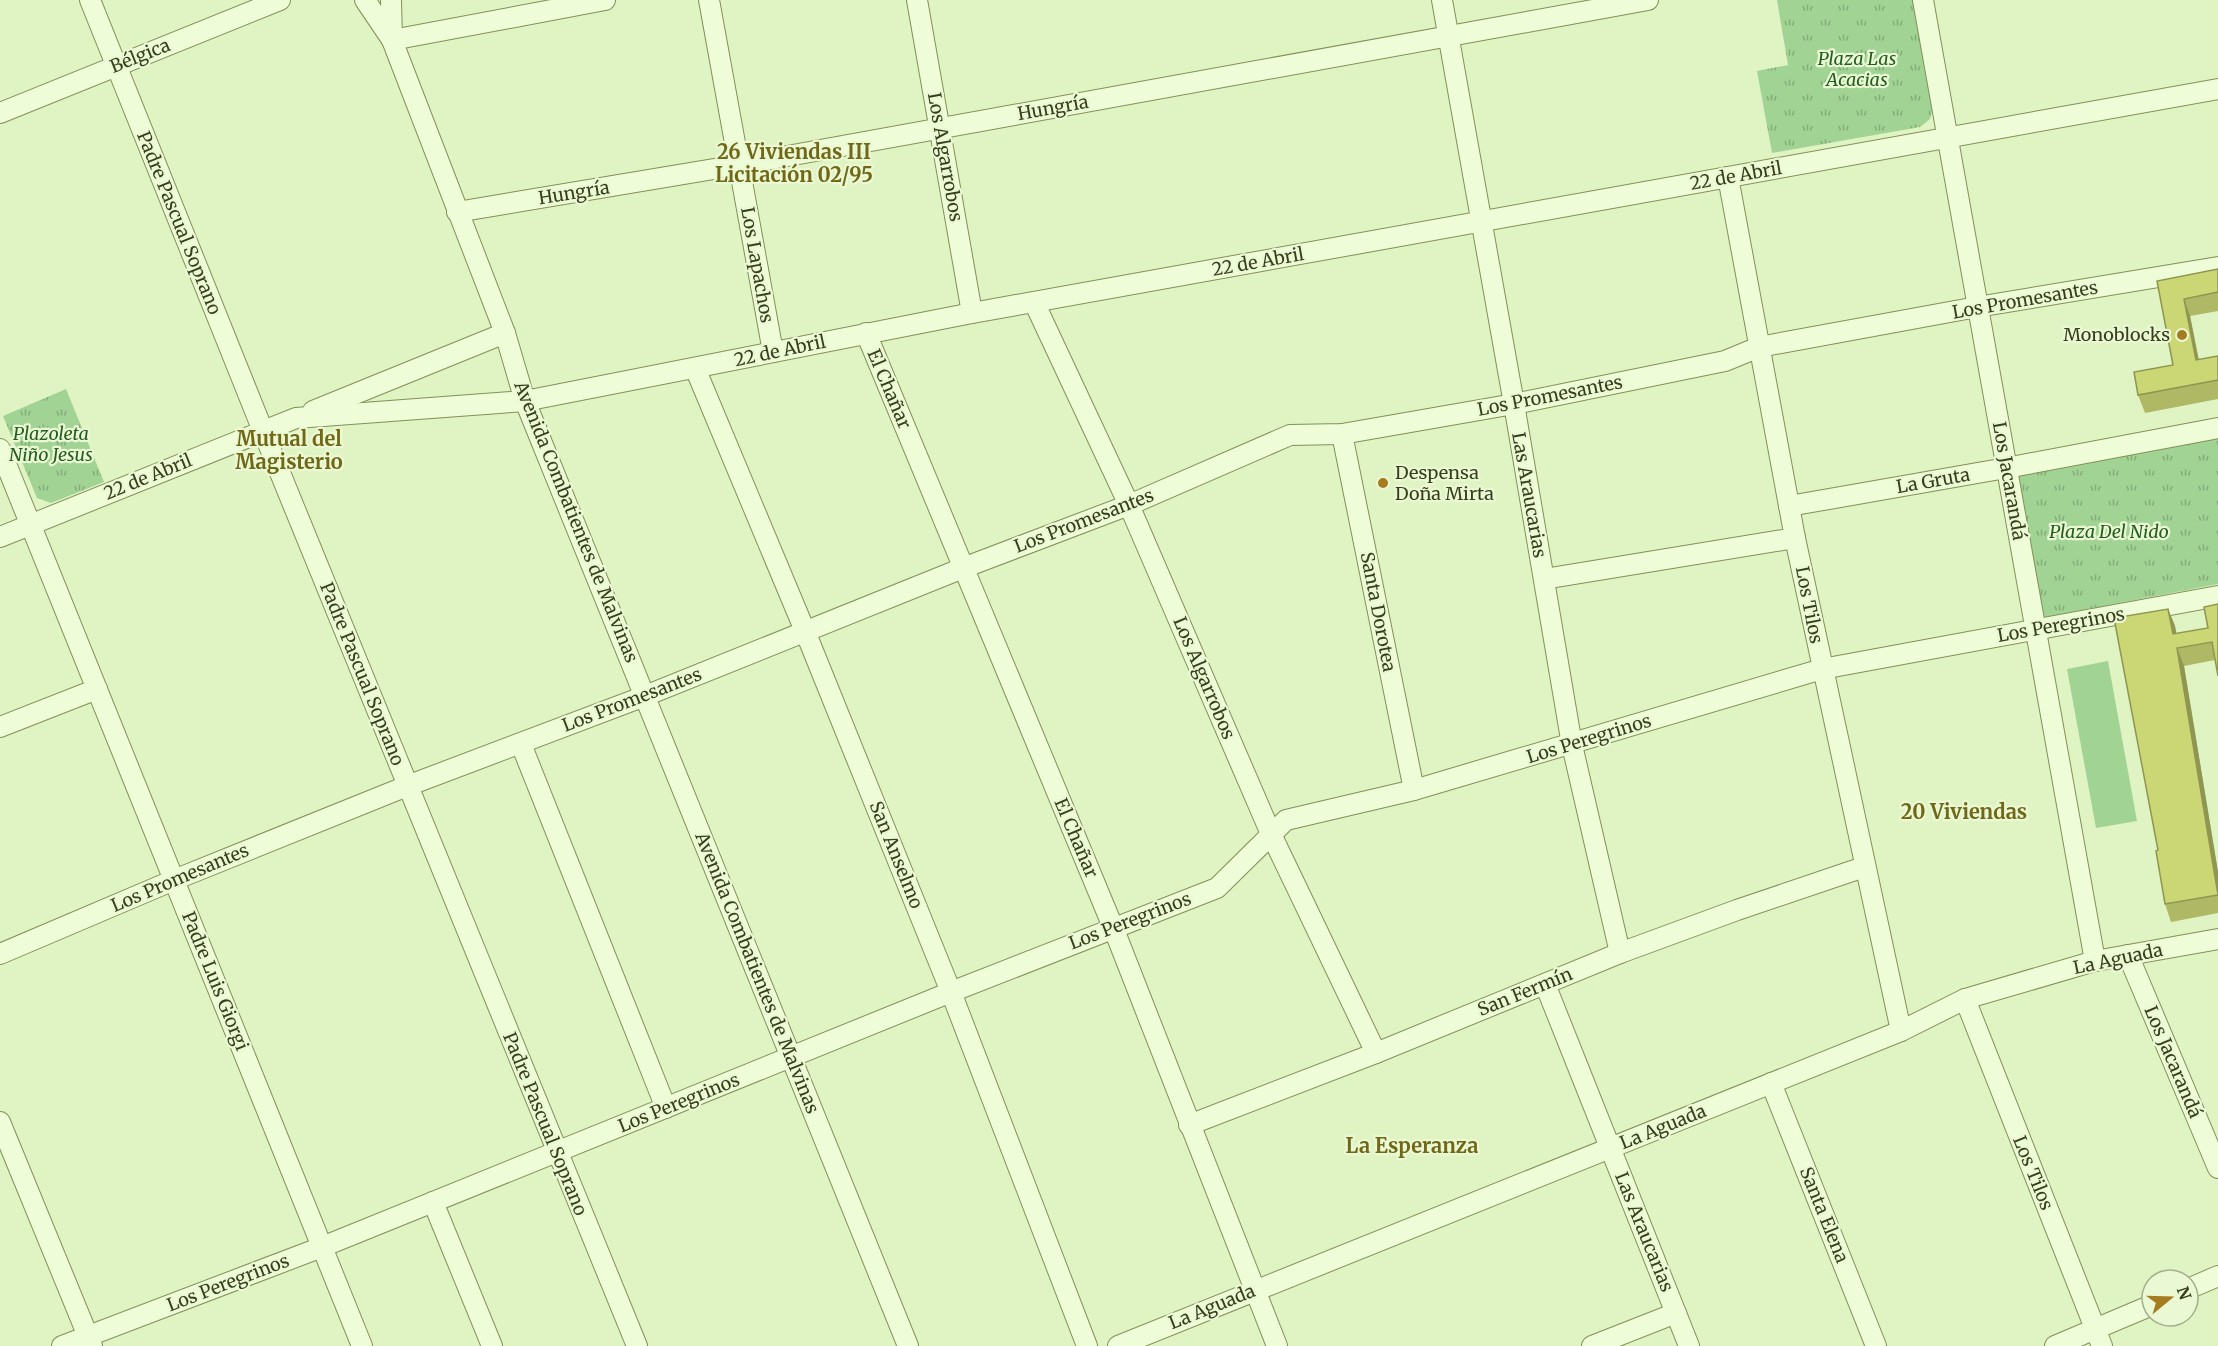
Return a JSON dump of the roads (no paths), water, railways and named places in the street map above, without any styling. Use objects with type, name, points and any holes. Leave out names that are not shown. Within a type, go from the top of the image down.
[{"type":"street","name":"Padre Pascual Soprano","points":[[90,0],[407,786],[638,1346]]},
{"type":"street","name":"Bélgica","points":[[0,113],[280,0]]},
{"type":"street","name":"Avenida Combatientes de Malvinas","points":[[365,0],[392,40],[505,333],[525,400],[908,1346]]},
{"type":"street","points":[[391,0],[392,40],[605,0]]},
{"type":"street","name":"Los Lapachos","points":[[709,0],[772,352]]},
{"type":"street","name":"Los Algarrobos","points":[[917,0],[972,313]]},
{"type":"street","name":"Las Araucarias","points":[[1442,0],[1572,745],[1620,953]]},
{"type":"street","name":"Hungría","points":[[458,212],[738,165],[1648,0]]},
{"type":"street","name":"Los Jacarandá","points":[[1923,0],[2095,961]]},
{"type":"street","name":"22 de Abril","points":[[297,418],[525,400],[972,313],[2218,89]]},
{"type":"street","name":"Los Tilos","points":[[1728,177],[1795,538],[1901,1031]]},
{"type":"street","name":"Los Promesantes","points":[[0,954],[174,880],[407,786],[645,696],[963,568],[1129,505],[1290,435],[1342,434],[1514,404],[1725,361],[1760,346],[2218,267]]},
{"type":"street","name":"Los Algarrobos","points":[[1034,302],[1129,505],[1271,834],[1376,1053]]},
{"type":"street","name":"22 de Abril","points":[[0,537],[505,333]]},
{"type":"street","name":"El Chañar","points":[[866,333],[1113,927],[1277,1346]]},
{"type":"street","name":"San Anselmo","points":[[695,368],[805,631],[951,992],[1087,1346]]},
{"type":"street","name":"La Gruta","points":[[1789,506],[2218,428]]},
{"type":"street","name":"Santa Dorotea","points":[[1342,434],[1414,790]]},
{"type":"street","name":"Padre Luis Giorgi","points":[[0,450],[362,1346]]},
{"type":"street","points":[[1544,579],[1795,538]]},
{"type":"street","name":"Los Peregrinos","points":[[62,1346],[90,1341],[951,992],[1217,888],[1286,820],[1414,790],[1822,669],[2218,596]]},
{"type":"street","points":[[0,727],[97,689]]},
{"type":"street","points":[[521,744],[666,1108]]},
{"type":"street","name":"San Fermín","points":[[1189,1125],[1376,1053],[1620,953],[1864,867]]},
{"type":"street","name":"La Aguada","points":[[1118,1346],[1901,1031],[1965,999],[2095,961],[2218,939]]},
{"type":"street","name":"Los Jacarandá","points":[[2128,955],[2218,1168]]},
{"type":"street","name":"Las Araucarias","points":[[1545,984],[1689,1346]]},
{"type":"street","name":"Los Tilos","points":[[1965,999],[2099,1338]]},
{"type":"street","name":"Santa Elena","points":[[1771,1083],[1876,1346]]},
{"type":"street","points":[[0,1122],[90,1341]]},
{"type":"street","points":[[433,1202],[492,1346]]},
{"type":"street","points":[[2200,1284],[2218,1276]]},
{"type":"street","points":[[2055,1346],[2099,1338],[2140,1312]]},
{"type":"street","points":[[1592,1346],[1676,1313]]},
{"type":"place","name":"Monoblocks","points":[[2182,335]]},
{"type":"place","name":"Despensa Doña Mirta","points":[[1383,483]]},
{"type":"district","name":"26 Viviendas III Licitación 02/95","points":[[794,164]]},
{"type":"district","name":"Mutual del Magisterio","points":[[289,450]]},
{"type":"district","name":"20 Viviendas","points":[[1964,812]]},
{"type":"district","name":"La Esperanza","points":[[1412,1146]]},
{"type":"park label","name":"Plaza Las Acacias","points":[[1857,69]]},
{"type":"park label","name":"Plazoleta Niño Jesus","points":[[51,444]]},
{"type":"park label","name":"Plaza Del Nido","points":[[2109,532]]}]
